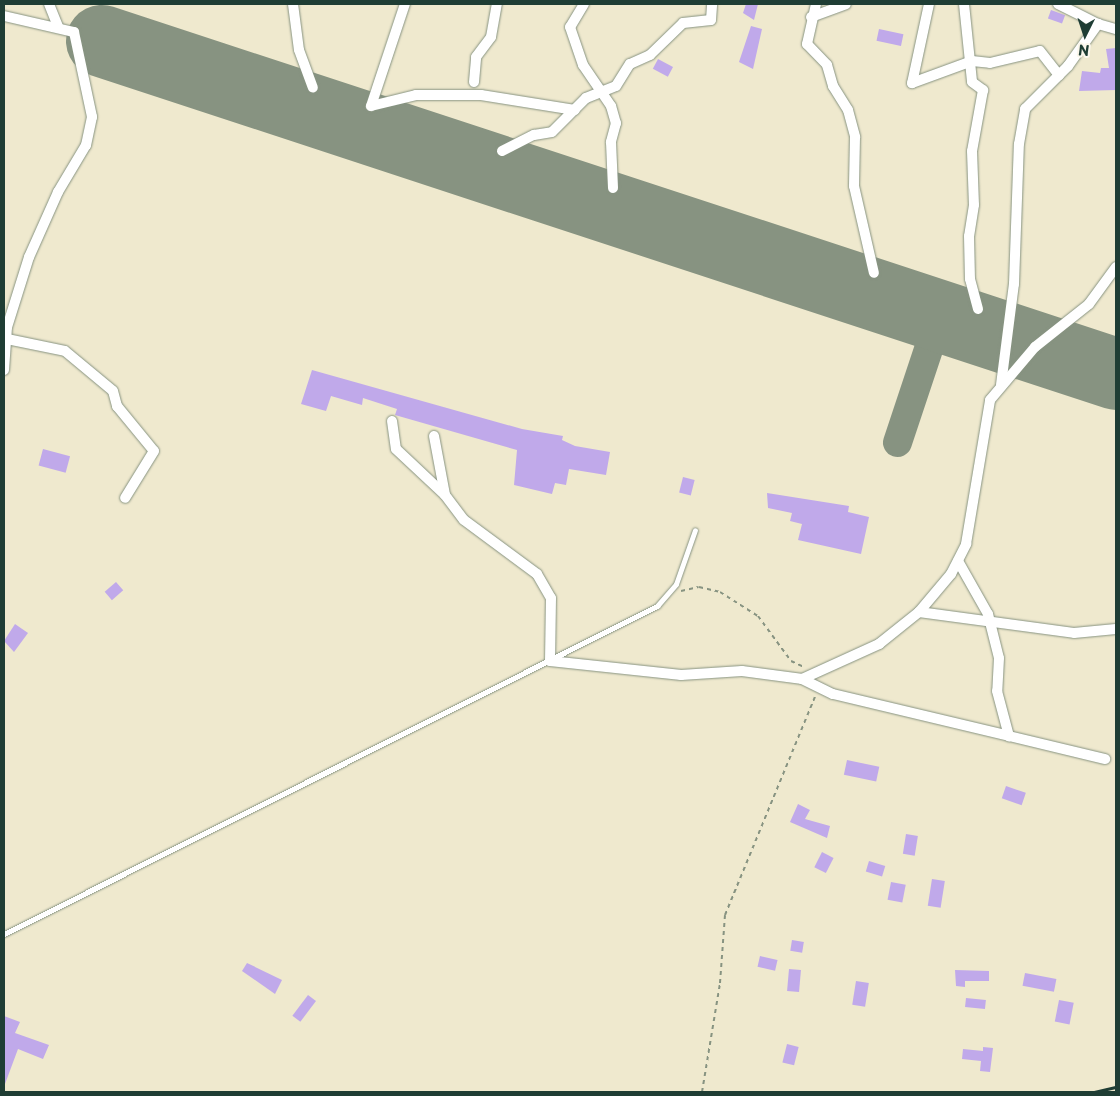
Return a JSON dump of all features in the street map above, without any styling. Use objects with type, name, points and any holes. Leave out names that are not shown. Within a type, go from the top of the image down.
[{"type":"street","points":[[49,4],[58,26]]},
{"type":"street","points":[[293,4],[299,50],[313,88]]},
{"type":"street","points":[[405,4],[371,106],[416,94],[481,95],[575,110]]},
{"type":"street","points":[[474,82],[476,57],[491,37],[497,4]]},
{"type":"street","points":[[584,4],[576,11],[570,27],[583,65],[599,93],[611,106],[616,123],[611,142],[613,188]]},
{"type":"street","points":[[502,151],[534,135],[552,132],[575,110],[599,93],[616,86],[630,64],[650,55],[684,23],[710,20],[712,4]]},
{"type":"street","points":[[816,4],[807,44],[827,65],[852,128],[854,186],[874,273]]},
{"type":"street","points":[[812,17],[846,4]]},
{"type":"street","points":[[930,4],[912,82],[970,62],[990,64],[1040,51],[1059,75]]},
{"type":"street","points":[[964,4],[972,82],[983,90],[972,151],[974,205],[969,236],[970,279],[978,309]]},
{"type":"street","points":[[1058,4],[1098,24],[1116,29]]},
{"type":"street","points":[[4,16],[58,26],[74,32],[92,117],[86,145],[58,192],[29,257],[7,339],[4,370]]},
{"type":"street","points":[[1001,386],[1014,284],[1019,144],[1025,109],[1059,75],[1098,24]]},
{"type":"street","points":[[802,679],[822,672],[879,644],[919,612],[958,561],[966,544],[990,400],[1035,347],[1089,304],[1116,267]]},
{"type":"street","points":[[7,339],[65,351],[113,391],[117,406],[154,451],[125,498]]},
{"type":"street","points":[[392,421],[396,449],[445,495],[464,520],[538,574],[551,598],[550,661],[682,675],[742,671],[802,679],[821,689],[1105,759]]},
{"type":"street","points":[[434,436],[445,495]]},
{"type":"street","points":[[958,561],[990,620],[999,658],[996,691],[1010,736]]},
{"type":"street","points":[[919,612],[1074,632],[1116,629]]},
{"type":"lane","points":[[4,934],[657,606],[676,584],[695,530]]},
{"type":"path","points":[[665,598],[699,587],[720,592],[758,616],[791,661],[822,672]]},
{"type":"path","points":[[702,1092],[720,983],[725,915],[804,716],[821,689]]},
{"type":"building","points":[[746,4],[758,4],[754,20],[743,13]]},
{"type":"building","points":[[1051,10],[1065,15],[1062,24],[1048,18]]},
{"type":"building","points":[[751,26],[762,29],[753,69],[739,62]]},
{"type":"building","points":[[879,29],[903,34],[901,46],[877,41]]},
{"type":"building","points":[[1116,48],[1116,90],[1079,91],[1082,71],[1100,73],[1101,68],[1109,68],[1106,49]]},
{"type":"building","points":[[658,59],[673,67],[668,77],[653,69]]},
{"type":"building","points":[[312,370],[522,429],[563,436],[562,440],[575,446],[610,452],[606,475],[569,469],[566,485],[555,483],[552,494],[514,485],[517,450],[395,415],[397,409],[363,398],[362,405],[331,396],[326,411],[301,404]]},
{"type":"building","points":[[43,449],[70,456],[66,473],[39,465]]},
{"type":"building","points":[[683,477],[695,480],[691,495],[679,493]]},
{"type":"building","points":[[767,493],[849,506],[848,512],[869,517],[861,554],[798,540],[802,524],[790,521],[792,513],[768,508]]},
{"type":"building","points":[[116,582],[123,590],[112,600],[105,592]]},
{"type":"building","points":[[15,624],[28,633],[14,652],[4,641]]},
{"type":"building","points":[[847,760],[879,767],[876,782],[844,775]]},
{"type":"building","points":[[1006,786],[1026,793],[1022,805],[1002,798]]},
{"type":"building","points":[[798,804],[810,810],[805,819],[830,826],[827,838],[790,822]]},
{"type":"building","points":[[906,834],[918,836],[915,856],[903,854]]},
{"type":"building","points":[[822,852],[834,858],[826,873],[814,867]]},
{"type":"building","points":[[869,861],[885,866],[882,876],[866,872]]},
{"type":"building","points":[[932,879],[945,881],[941,908],[928,906]]},
{"type":"building","points":[[891,882],[906,885],[902,903],[888,900]]},
{"type":"building","points":[[792,940],[804,942],[802,953],[790,951]]},
{"type":"building","points":[[760,956],[778,960],[775,971],[758,967]]},
{"type":"building","points":[[247,963],[282,980],[275,994],[242,971]]},
{"type":"building","points":[[789,969],[801,970],[799,992],[787,991]]},
{"type":"building","points":[[955,970],[989,971],[989,981],[965,981],[965,987],[956,986]]},
{"type":"building","points":[[1025,973],[1056,979],[1054,992],[1023,986]]},
{"type":"building","points":[[856,981],[869,983],[865,1007],[852,1005]]},
{"type":"building","points":[[308,995],[316,1001],[300,1022],[292,1016]]},
{"type":"building","points":[[966,998],[986,1000],[985,1009],[965,1007]]},
{"type":"building","points":[[1059,1000],[1074,1003],[1070,1024],[1055,1022]]},
{"type":"building","points":[[4,1016],[20,1022],[15,1033],[49,1045],[43,1059],[18,1049],[5,1084]]},
{"type":"building","points":[[787,1044],[799,1047],[794,1065],[782,1062]]},
{"type":"building","points":[[983,1047],[993,1048],[990,1072],[980,1071],[981,1061],[962,1059],[963,1049],[983,1051]]},
{"type":"taxiway","points":[[897,442],[939,316]]},
{"type":"runway","points":[[102,41],[1116,374]]},
{"type":"railway","points":[[1094,1092],[1116,1087]]}]
